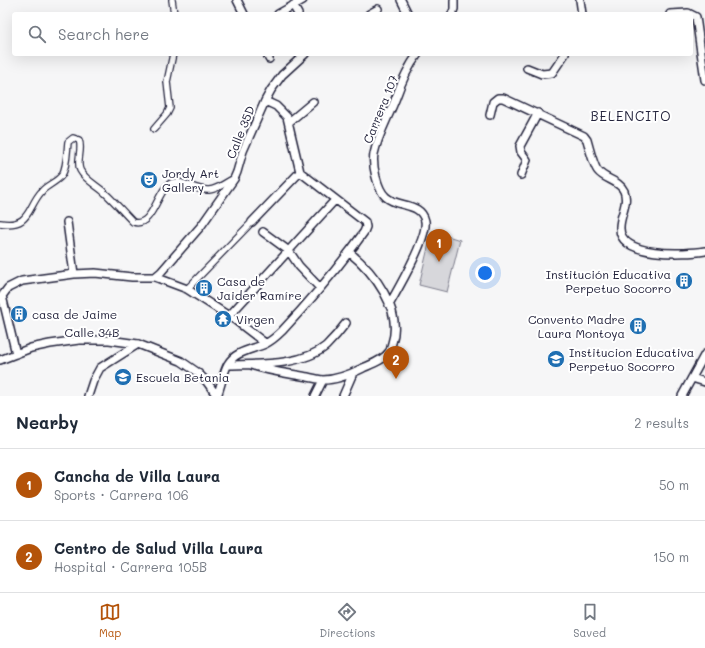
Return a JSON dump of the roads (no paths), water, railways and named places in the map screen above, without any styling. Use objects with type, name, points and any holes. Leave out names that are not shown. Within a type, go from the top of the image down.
[{"type":"street","points":[[172,0],[174,12]]},
{"type":"street","points":[[236,0],[243,12]]},
{"type":"street","points":[[281,12],[303,0]]},
{"type":"street","points":[[401,0],[407,12]]},
{"type":"street","points":[[453,12],[454,0]]},
{"type":"street","points":[[580,0],[582,12]]},
{"type":"street","points":[[293,5],[297,12]]},
{"type":"street","points":[[373,12],[378,9]]},
{"type":"street","points":[[693,16],[696,17],[705,80]]},
{"type":"street","points":[[154,129],[167,114],[170,108],[167,82],[173,56]]},
{"type":"street","name":"Calle 35D","points":[[155,277],[201,226],[234,179],[243,151],[265,100],[282,75],[303,56]]},
{"type":"street","name":"Carrera 107","points":[[389,305],[416,254],[425,224],[423,216],[418,209],[391,200],[381,191],[377,183],[374,155],[386,118],[399,86],[417,56]]},
{"type":"street","points":[[527,68],[542,74],[552,73],[564,56]]},
{"type":"street","points":[[490,115],[493,102],[498,98],[503,98],[538,113],[584,136],[587,140],[595,168],[598,172],[618,184],[623,189],[626,196],[620,229],[622,236],[630,244],[650,251],[667,253],[686,254],[705,251]]},
{"type":"street","points":[[217,396],[228,365],[236,355],[265,343],[281,331],[350,252],[366,227],[365,222],[300,172],[289,122],[281,110],[265,100]]},
{"type":"street","points":[[289,122],[313,102]]},
{"type":"street","points":[[521,175],[527,160],[521,152],[520,146],[538,113]]},
{"type":"street","points":[[0,223],[13,224],[25,218],[43,189],[62,175],[67,157],[68,142],[73,138],[79,140],[80,144],[79,158],[81,171],[133,222],[140,223],[150,214],[164,189],[173,182],[179,182],[201,190],[209,190],[219,188],[234,179]]},
{"type":"street","points":[[188,289],[300,172]]},
{"type":"street","points":[[228,316],[335,200]]},
{"type":"street","points":[[67,222],[74,274]]},
{"type":"street","points":[[263,232],[289,251],[299,266],[320,288]]},
{"type":"street","points":[[251,365],[263,369],[323,380],[353,373],[379,360],[389,352],[394,337],[394,321],[389,305],[378,281],[350,252]]},
{"type":"street","points":[[16,354],[2,296],[8,288],[22,281],[74,274],[95,273],[132,277],[155,277],[188,289],[265,343]]},
{"type":"street","points":[[228,365],[251,365],[298,359],[314,354],[325,346],[346,323]]},
{"type":"street","name":"Calle 34B","points":[[0,360],[31,348],[79,340],[109,340],[138,344],[181,361],[197,372],[207,382],[217,396]]},
{"type":"street","points":[[88,396],[93,381],[100,368],[138,344]]},
{"type":"street","points":[[682,396],[705,354]]},
{"type":"street","points":[[343,396],[353,373]]},
{"type":"street","points":[[692,378],[705,382]]},
{"type":"street","points":[[315,396],[323,380]]},
{"type":"place","name":"Jordy Art Gallery","points":[[149,180]]},
{"type":"place","name":"Cancha de Villa Laura","points":[[439,262]]},
{"type":"place","name":"Institución Educativa Perpetuo Socorro","points":[[684,281]]},
{"type":"place","name":"Casa de Jaider Ramíre","points":[[204,288]]},
{"type":"place","name":"casa de Jaime","points":[[19,314]]},
{"type":"place","name":"Virgen","points":[[223,319]]},
{"type":"place","name":"Convento Madre Laura Montoya","points":[[638,326]]},
{"type":"place","name":"Institucion Educativa Perpetuo Socorro","points":[[556,359]]},
{"type":"place","name":"Escuela Betania","points":[[123,377]]},
{"type":"place","name":"Centro de Salud Villa Laura","points":[[396,379]]},
{"type":"district","name":"BELENCITO","points":[[631,115]]}]
